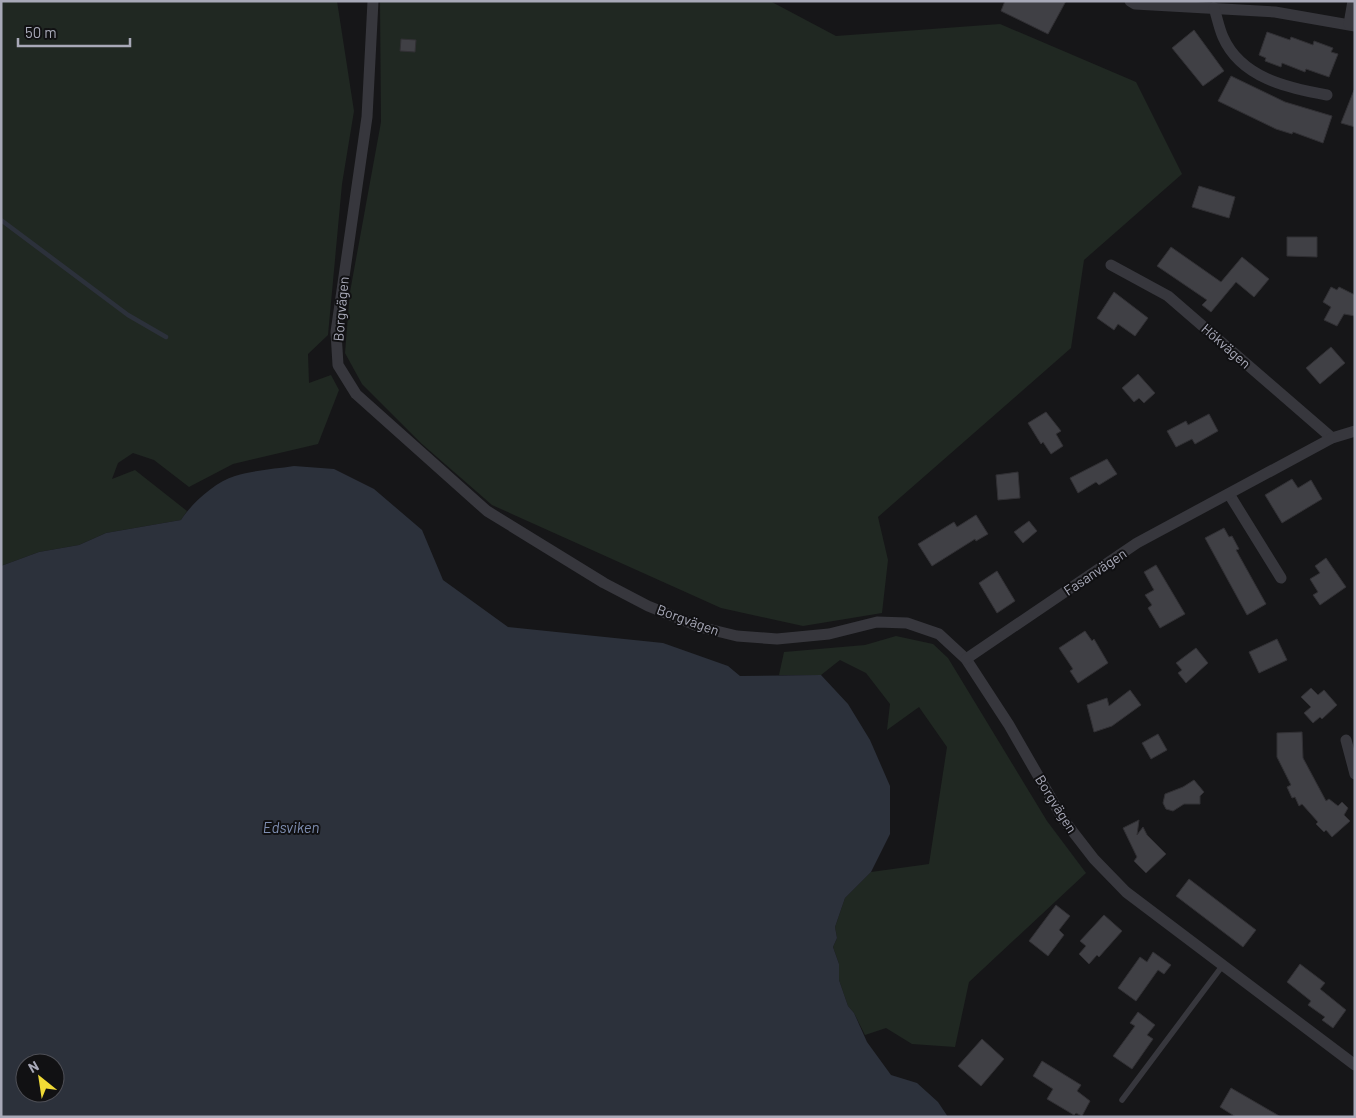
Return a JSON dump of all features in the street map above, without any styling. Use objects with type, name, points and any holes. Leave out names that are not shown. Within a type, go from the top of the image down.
[{"type":"street","name":"Borgvägen","points":[[373,1],[367,117],[336,332],[338,365],[356,394],[487,511],[604,583],[648,606],[700,627],[736,636],[777,640],[829,634],[877,622],[907,623],[939,634],[966,659],[1009,725],[1062,819],[1094,859],[1126,892],[1355,1065]]},
{"type":"street","points":[[1130,1],[1135,4],[1275,12],[1352,25],[1353,1]]},
{"type":"street","points":[[1214,8],[1223,38],[1235,56],[1260,77],[1294,89],[1327,95]]},
{"type":"street","name":"Hökvägen","points":[[1111,265],[1168,296],[1332,438]]},
{"type":"street","name":"Fasanvägen","points":[[966,659],[1137,543],[1332,438],[1355,431]]},
{"type":"street","points":[[1229,494],[1281,578]]},
{"type":"street","points":[[1346,740],[1355,774]]},
{"type":"lane","points":[[1122,1100],[1223,965]]},
{"type":"shaded area","points":[[1,1],[337,1],[354,111],[342,184],[328,335],[308,354],[309,383],[331,375],[339,390],[318,444],[233,464],[189,487],[154,460],[133,453],[118,463],[112,479],[135,470],[187,511],[181,520],[106,533],[79,545],[39,552],[1,566]]},
{"type":"shaded area","points":[[380,1],[770,1],[836,36],[1000,24],[1136,82],[1182,174],[1084,260],[1071,348],[878,517],[888,560],[882,613],[803,626],[721,608],[492,505],[422,444],[362,384],[345,353],[350,292],[381,122]]},
{"type":"shaded area","points":[[896,636],[933,644],[948,658],[1047,821],[1086,873],[969,982],[955,1047],[912,1044],[886,1028],[865,1035],[854,1013],[848,1006],[839,980],[839,964],[833,947],[837,938],[835,927],[845,898],[871,872],[929,864],[947,747],[919,707],[887,730],[890,704],[866,673],[840,660],[821,675],[779,675],[784,652],[865,645]]},
{"type":"water","name":"Edsviken","points":[[294,466],[334,469],[374,489],[422,530],[443,580],[508,627],[663,643],[728,666],[740,676],[821,675],[848,704],[870,740],[890,786],[890,834],[871,872],[845,898],[835,927],[837,938],[833,947],[839,964],[839,980],[848,1006],[854,1013],[867,1042],[891,1075],[917,1083],[938,1102],[948,1117],[1,1117],[1,566],[39,552],[79,545],[106,533],[181,520],[191,507],[220,483],[250,472]]},
{"type":"building","points":[[1005,1],[1066,1],[1048,34],[1001,11]]},
{"type":"building","points":[[1194,30],[1224,71],[1203,86],[1172,48]]},
{"type":"building","points":[[1267,32],[1290,40],[1291,37],[1313,45],[1314,41],[1333,48],[1331,52],[1338,54],[1329,77],[1306,69],[1305,72],[1282,63],[1281,67],[1265,61],[1266,58],[1259,55]]},
{"type":"building","points":[[401,39],[416,40],[415,52],[400,51]]},
{"type":"building","points":[[1231,76],[1285,102],[1332,116],[1323,143],[1293,132],[1292,134],[1276,129],[1218,101]]},
{"type":"building","points":[[1355,90],[1355,127],[1341,123]]},
{"type":"building","points":[[1199,186],[1235,197],[1229,218],[1192,207]]},
{"type":"building","points":[[1287,237],[1317,237],[1317,257],[1287,256]]},
{"type":"building","points":[[1171,247],[1221,282],[1242,257],[1269,279],[1254,297],[1236,282],[1211,312],[1202,305],[1207,300],[1157,266]]},
{"type":"building","points":[[1331,287],[1337,290],[1339,287],[1355,295],[1355,316],[1344,314],[1337,326],[1324,320],[1331,307],[1323,302]]},
{"type":"building","points":[[1114,292],[1148,318],[1135,336],[1118,324],[1114,330],[1097,318]]},
{"type":"building","points":[[1331,347],[1345,363],[1320,384],[1306,368]]},
{"type":"building","points":[[1138,374],[1155,393],[1144,403],[1139,398],[1134,402],[1122,388]]},
{"type":"building","points":[[1046,412],[1061,431],[1056,434],[1063,446],[1051,454],[1043,442],[1041,444],[1028,423]]},
{"type":"building","points":[[1209,414],[1218,431],[1195,444],[1192,439],[1176,447],[1167,431],[1186,421],[1188,425]]},
{"type":"building","points":[[1107,459],[1117,474],[1099,485],[1096,482],[1078,493],[1070,478]]},
{"type":"building","points":[[1018,472],[1020,498],[998,500],[996,475]]},
{"type":"building","points":[[1292,479],[1298,488],[1311,480],[1322,499],[1282,523],[1265,495]]},
{"type":"building","points":[[976,515],[988,534],[976,541],[975,539],[932,566],[918,544],[954,522],[957,527]]},
{"type":"building","points":[[1029,521],[1037,531],[1023,543],[1014,532]]},
{"type":"building","points":[[1224,528],[1229,537],[1232,536],[1239,549],[1236,550],[1266,604],[1247,615],[1205,538]]},
{"type":"building","points":[[1326,558],[1346,587],[1320,605],[1313,595],[1318,592],[1310,579],[1320,573],[1315,566]]},
{"type":"building","points":[[1156,565],[1185,614],[1160,628],[1148,608],[1152,605],[1145,595],[1154,590],[1144,572]]},
{"type":"building","points":[[997,571],[1015,601],[997,613],[979,583]]},
{"type":"building","points":[[1085,631],[1092,641],[1094,639],[1108,663],[1078,683],[1070,671],[1073,669],[1059,648]]},
{"type":"building","points":[[1277,639],[1287,660],[1259,673],[1249,652]]},
{"type":"building","points":[[1196,648],[1208,663],[1186,683],[1178,673],[1182,670],[1176,663]]},
{"type":"building","points":[[1311,688],[1318,695],[1324,690],[1337,705],[1322,719],[1320,717],[1313,723],[1304,713],[1311,707],[1301,697]]},
{"type":"building","points":[[1130,690],[1141,705],[1112,726],[1094,732],[1087,705],[1107,698],[1109,706]]},
{"type":"building","points":[[1302,732],[1303,758],[1326,801],[1329,799],[1338,806],[1342,802],[1348,808],[1344,815],[1350,821],[1332,837],[1326,830],[1324,832],[1316,824],[1318,822],[1302,804],[1299,806],[1295,797],[1292,798],[1287,787],[1291,785],[1277,757],[1277,733]]},
{"type":"building","points":[[1158,734],[1167,750],[1151,759],[1142,743]]},
{"type":"building","points":[[1194,780],[1204,792],[1200,796],[1200,804],[1184,804],[1173,811],[1166,809],[1163,803],[1165,794],[1183,787]]},
{"type":"building","points":[[1139,820],[1137,835],[1143,827],[1147,835],[1166,854],[1146,873],[1134,861],[1137,857],[1123,828]]},
{"type":"building","points":[[1189,879],[1256,930],[1243,947],[1176,896]]},
{"type":"building","points":[[1056,905],[1070,916],[1059,930],[1064,935],[1048,956],[1029,941]]},
{"type":"building","points":[[1104,915],[1122,931],[1099,957],[1097,955],[1089,964],[1079,954],[1086,946],[1080,941]]},
{"type":"building","points":[[1153,952],[1171,965],[1164,974],[1158,970],[1136,1001],[1118,988],[1140,957],[1147,962]]},
{"type":"building","points":[[1300,964],[1325,983],[1320,989],[1346,1010],[1333,1028],[1322,1020],[1325,1017],[1308,1005],[1311,1001],[1287,982]]},
{"type":"building","points":[[1138,1012],[1155,1025],[1147,1035],[1153,1039],[1132,1069],[1113,1056],[1135,1026],[1130,1023]]},
{"type":"building","points":[[982,1039],[1004,1059],[981,1086],[958,1066]]},
{"type":"building","points":[[1042,1061],[1081,1085],[1077,1091],[1090,1101],[1082,1116],[1076,1113],[1074,1115],[1047,1099],[1053,1089],[1033,1076]]},
{"type":"building","points":[[1231,1088],[1281,1117],[1236,1117],[1220,1107]]},
{"type":"waterway","points":[[1,220],[128,315],[166,337]]}]
